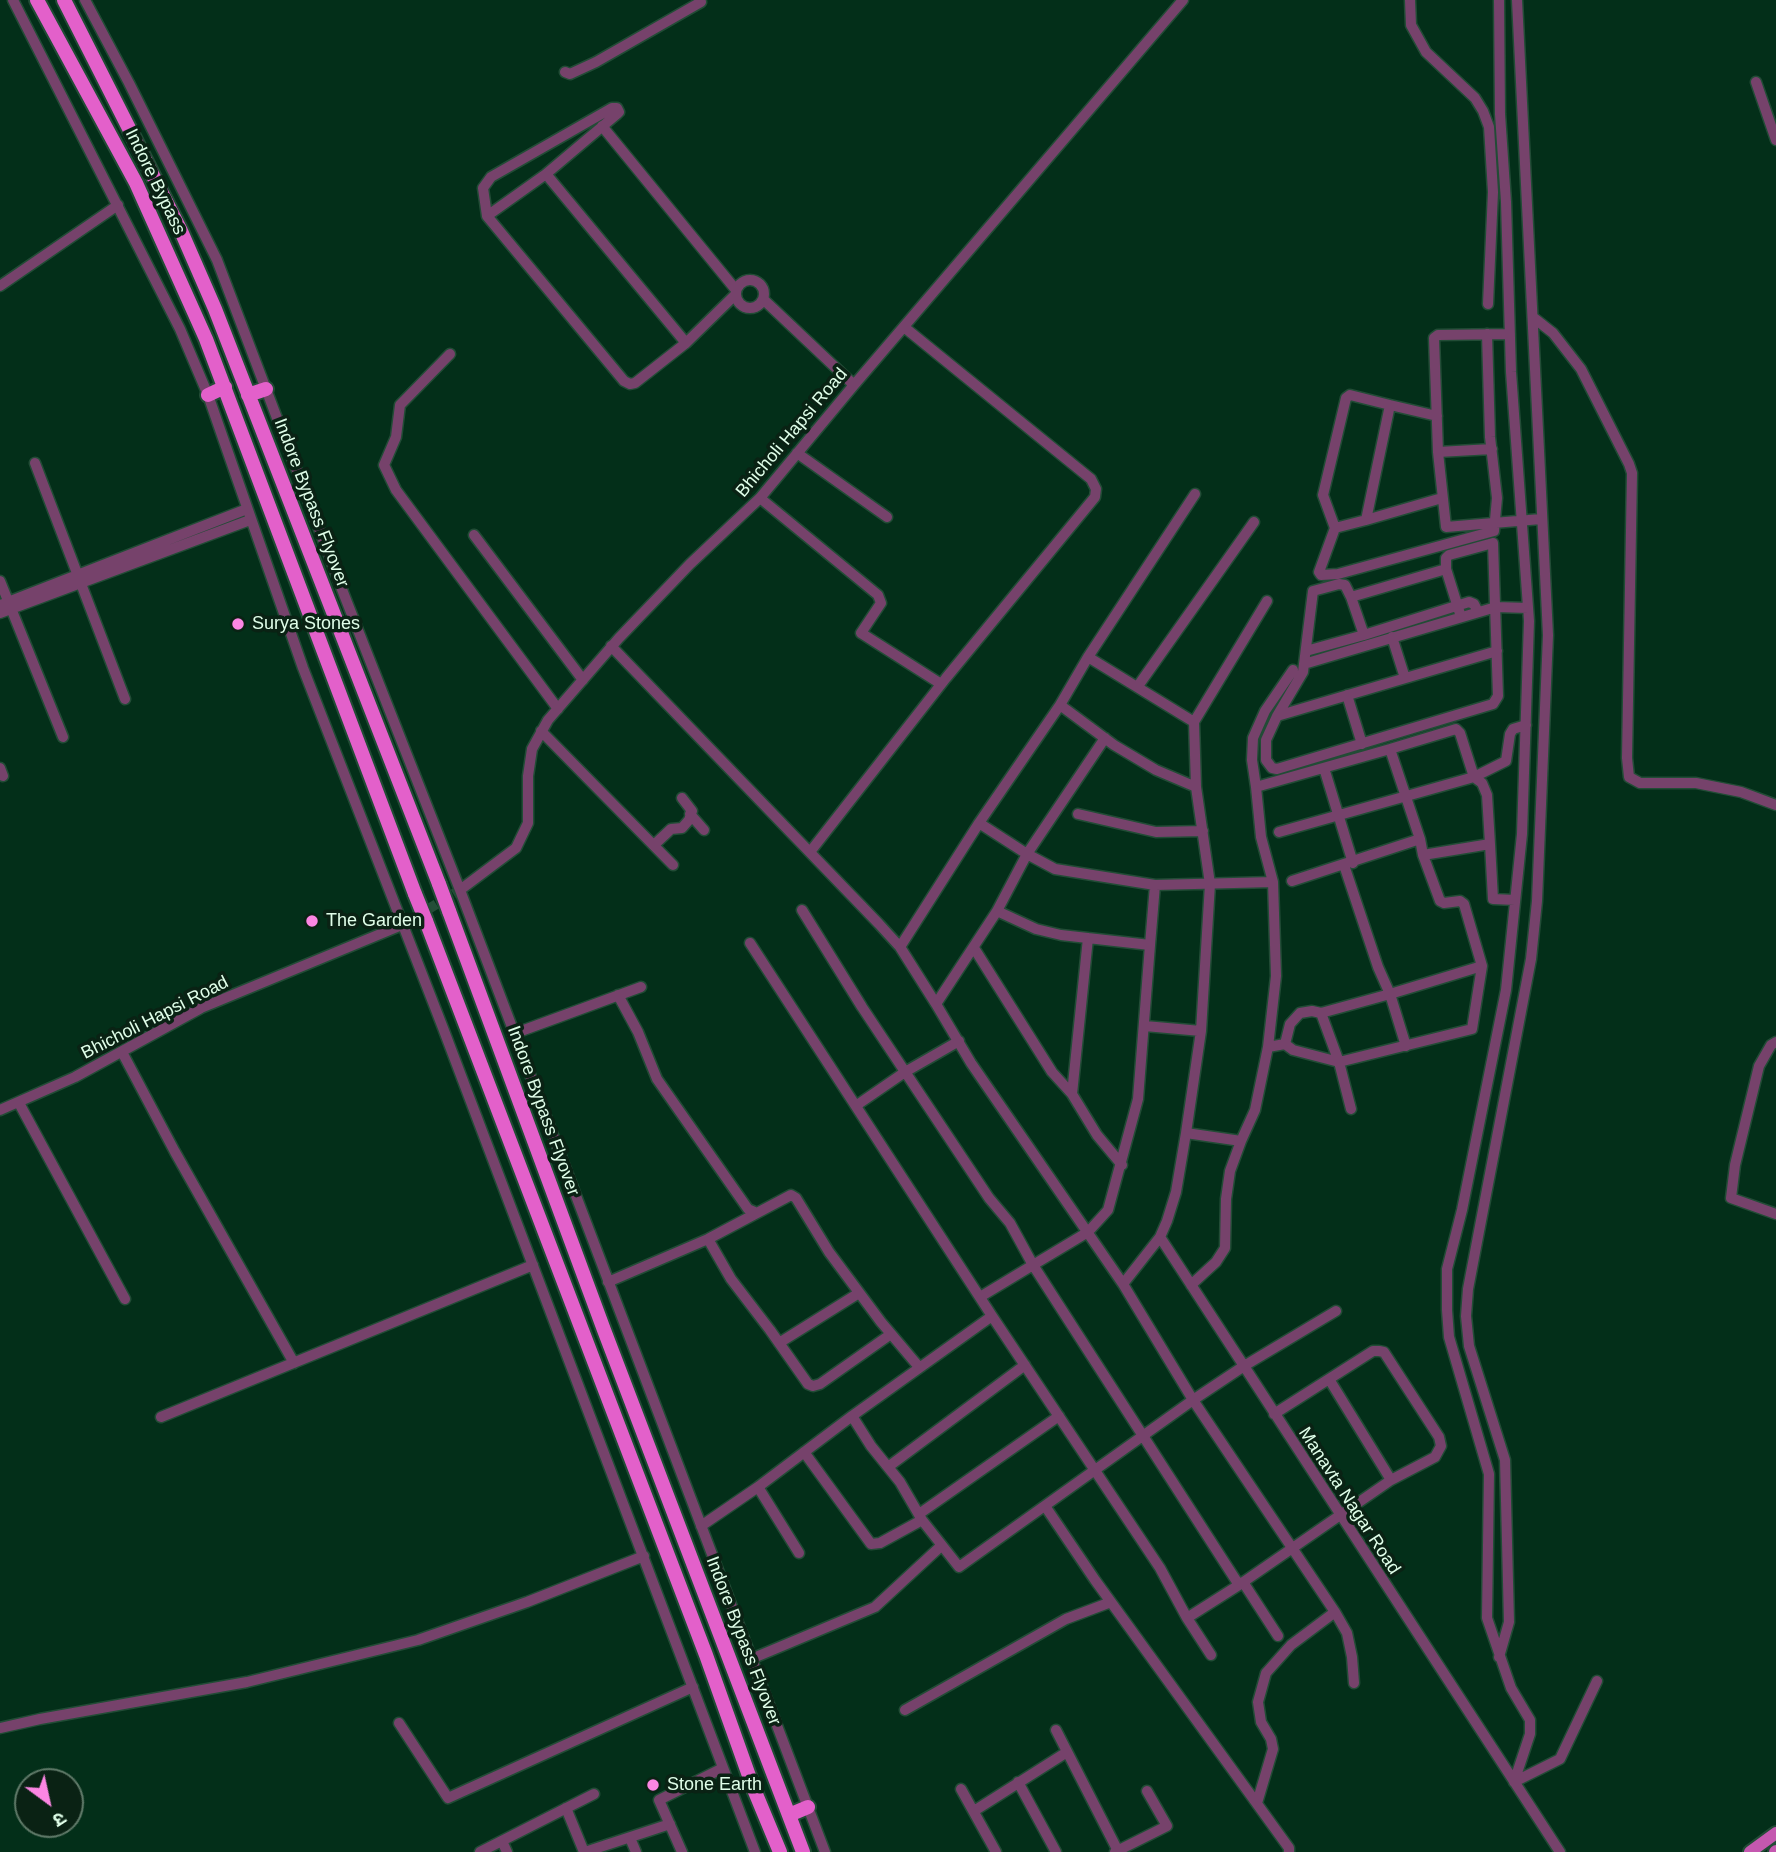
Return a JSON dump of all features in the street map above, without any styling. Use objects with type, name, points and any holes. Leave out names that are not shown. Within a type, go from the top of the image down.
[{"type":"highway","name":"Indore Bypass","points":[[37,0],[136,183],[225,387]]},
{"type":"highway","name":"Indore Bypass","points":[[64,0],[181,231],[246,390]]},
{"type":"highway","points":[[208,394],[225,387],[706,1655],[753,1787],[780,1852]]},
{"type":"highway","points":[[246,390],[266,389]]},
{"type":"highway","name":"Indore Bypass Flyover","points":[[246,390],[449,911],[583,1275],[803,1852]]},
{"type":"highway","points":[[789,1815],[808,1807]]},
{"type":"main road","points":[[1750,1852],[1776,1833]]},
{"type":"street","points":[[13,0],[180,329],[208,394],[303,668],[755,1852]]},
{"type":"street","points":[[85,0],[217,260],[343,593],[460,890],[825,1852]]},
{"type":"street","name":"Bhicholi Hapsi Road","points":[[460,890],[516,848],[528,823],[528,776],[532,749],[548,720],[611,646],[690,564],[760,498],[1183,0]]},
{"type":"street","points":[[1410,0],[1411,25],[1426,52],[1475,98],[1489,127],[1493,212],[1488,304]]},
{"type":"street","points":[[1499,0],[1500,114],[1510,334],[1528,608],[1522,834],[1506,989],[1462,1210],[1447,1269],[1447,1310],[1449,1337],[1489,1474],[1487,1618],[1511,1688],[1530,1720],[1530,1734],[1514,1782]]},
{"type":"street","points":[[1499,1657],[1509,1622],[1505,1460],[1469,1346],[1466,1316],[1468,1289],[1531,959],[1537,901],[1548,635],[1517,0]]},
{"type":"street","points":[[565,72],[570,74],[596,62],[704,1]]},
{"type":"street","points":[[1756,82],[1776,140]]},
{"type":"street","points":[[487,216],[546,174],[602,126],[617,114],[617,108],[612,108],[491,177],[483,188],[487,216],[624,381],[630,384],[635,383],[686,343],[736,292],[746,280],[755,281],[762,286],[763,299],[758,306],[745,308],[738,302],[736,292],[602,126]]},
{"type":"street","points":[[546,174],[686,343]]},
{"type":"street","points":[[0,286],[118,205]]},
{"type":"street","points":[[763,299],[854,385]]},
{"type":"street","points":[[1534,318],[1553,333],[1581,369],[1632,473],[1627,758],[1629,777],[1640,783],[1696,783],[1741,792],[1776,804]]},
{"type":"street","points":[[810,852],[942,684],[1094,498],[1096,489],[1091,478],[904,327]]},
{"type":"street","points":[[1437,416],[1350,395],[1346,398],[1323,495],[1335,528],[1319,572],[1326,576],[1494,531],[1497,498],[1487,334]]},
{"type":"street","points":[[1510,334],[1434,337],[1438,452],[1446,527],[1541,519]]},
{"type":"street","points":[[450,354],[400,405],[396,437],[384,465],[396,490],[558,709]]},
{"type":"street","points":[[1366,520],[1390,405]]},
{"type":"street","points":[[1438,452],[1492,449]]},
{"type":"street","points":[[797,453],[887,517]]},
{"type":"street","points":[[35,463],[125,699]]},
{"type":"street","points":[[900,947],[1195,494]]},
{"type":"street","points":[[760,498],[878,595],[881,603],[862,633],[942,684]]},
{"type":"street","points":[[1335,528],[1442,498]]},
{"type":"street","points":[[4,607],[247,509]]},
{"type":"street","points":[[79,578],[250,520]]},
{"type":"street","points":[[1138,686],[1254,522]]},
{"type":"street","points":[[474,535],[583,680]]},
{"type":"street","points":[[1364,635],[1345,585],[1313,591],[1304,664],[1297,683],[1266,740],[1266,760],[1272,768],[1277,769],[1493,705],[1498,696],[1493,543],[1449,555],[1445,562],[1461,617]]},
{"type":"street","points":[[1351,597],[1446,569]]},
{"type":"street","points":[[0,581],[4,607],[63,737]]},
{"type":"street","points":[[1123,1284],[1160,1237],[1173,1205],[1201,1031],[1210,884],[1196,787],[1194,722],[1268,601]]},
{"type":"street","points":[[1306,651],[1469,602],[1474,604],[1478,612]]},
{"type":"street","points":[[1304,664],[1496,607],[1528,608]]},
{"type":"street","points":[[1392,638],[1405,678]]},
{"type":"street","points":[[611,646],[900,947],[971,1063],[1123,1284],[1193,1400],[1335,1612],[1346,1633],[1352,1657],[1354,1683]]},
{"type":"street","points":[[1277,716],[1497,651]]},
{"type":"street","points":[[1088,657],[1194,722]]},
{"type":"street","points":[[1191,1285],[1216,1262],[1225,1248],[1226,1199],[1230,1171],[1255,1110],[1268,1047],[1276,976],[1273,882],[1261,837],[1252,760],[1254,738],[1265,711],[1293,670]]},
{"type":"street","points":[[1347,695],[1363,744]]},
{"type":"street","points":[[1060,705],[1156,770],[1196,787]]},
{"type":"street","points":[[1279,832],[1474,777],[1506,761],[1510,734],[1513,729],[1526,724]]},
{"type":"street","points":[[1256,788],[1456,729],[1460,733],[1474,777],[1482,783],[1487,795],[1493,899],[1515,900]]},
{"type":"street","points":[[541,731],[673,865]]},
{"type":"street","points":[[936,1004],[997,911],[1027,854],[1105,738]]},
{"type":"street","points":[[1285,1044],[1293,1051],[1339,1062],[1472,1029],[1482,966],[1464,904],[1460,901],[1440,901],[1390,749]]},
{"type":"street","points":[[1324,768],[1378,967],[1390,994],[1406,1046]]},
{"type":"street","points":[[653,845],[671,829],[682,828],[689,820],[692,811],[682,798]]},
{"type":"street","points":[[690,814],[704,830]]},
{"type":"street","points":[[1078,814],[1156,832],[1203,831]]},
{"type":"street","points":[[979,823],[1055,869],[1155,885],[1273,882]]},
{"type":"street","points":[[1292,881],[1420,839]]},
{"type":"street","points":[[1423,855],[1490,844]]},
{"type":"street","points":[[980,1297],[1088,1232],[1108,1210],[1138,1099],[1155,885]]},
{"type":"street","points":[[802,910],[905,1072],[989,1198],[1010,1223],[1033,1265],[1142,1437],[1278,1636]]},
{"type":"street","points":[[997,911],[1036,929],[1061,935],[1150,945]]},
{"type":"street","name":"Bhicholi Hapsi Road","points":[[0,1110],[75,1077],[201,1008],[402,925]]},
{"type":"street","points":[[1072,1094],[1088,938]]},
{"type":"street","points":[[750,943],[992,1316],[1160,1568],[1211,1655]]},
{"type":"street","points":[[974,948],[1052,1072],[1072,1094],[1097,1135],[1122,1166]]},
{"type":"street","points":[[1285,1044],[1290,1024],[1300,1013],[1321,1013],[1482,966]]},
{"type":"street","points":[[513,1034],[641,987]]},
{"type":"street","points":[[618,995],[638,1032],[657,1079],[748,1209],[757,1213]]},
{"type":"street","points":[[1321,1013],[1339,1062],[1351,1109]]},
{"type":"street","points":[[1145,1026],[1201,1031]]},
{"type":"street","points":[[857,1105],[905,1072],[959,1041]]},
{"type":"street","points":[[1776,1042],[1771,1045],[1759,1066],[1735,1165],[1731,1198],[1776,1214]]},
{"type":"street","points":[[1268,1047],[1285,1044]]},
{"type":"street","points":[[122,1052],[294,1363]]},
{"type":"street","points":[[19,1103],[125,1299]]},
{"type":"street","points":[[1186,1133],[1241,1141]]},
{"type":"street","points":[[608,1282],[708,1239],[791,1195],[796,1198],[829,1252],[859,1293],[919,1367]]},
{"type":"street","name":"Manavta Nagar Road","points":[[1160,1237],[1560,1852]]},
{"type":"street","points":[[708,1239],[731,1279],[808,1384],[820,1384],[891,1334]]},
{"type":"street","points":[[161,1416],[533,1265]]},
{"type":"street","points":[[779,1343],[859,1293]]},
{"type":"street","points":[[852,1416],[900,1482],[920,1517],[958,1567],[1193,1400],[1336,1311]]},
{"type":"street","points":[[701,1526],[992,1316]]},
{"type":"street","points":[[1187,1618],[1391,1480],[1435,1457],[1441,1446],[1439,1437],[1384,1352],[1373,1351],[1274,1414]]},
{"type":"street","points":[[888,1467],[1025,1365]]},
{"type":"street","points":[[1329,1379],[1391,1480]]},
{"type":"street","points":[[804,1452],[871,1544],[880,1543],[1059,1416]]},
{"type":"street","points":[[758,1487],[799,1553]]},
{"type":"street","points":[[1045,1506],[1289,1848],[1289,1852]]},
{"type":"street","points":[[751,1659],[875,1607],[941,1546]]},
{"type":"street","points":[[0,1728],[247,1682],[418,1640],[527,1602],[644,1556]]},
{"type":"street","points":[[905,1710],[1066,1619],[1111,1602]]},
{"type":"street","points":[[1257,1803],[1273,1749],[1271,1739],[1261,1721],[1258,1702],[1266,1673],[1291,1645],[1335,1612]]},
{"type":"street","points":[[1514,1782],[1560,1759],[1597,1681]]},
{"type":"street","points":[[398,1723],[448,1798],[693,1687]]},
{"type":"street","points":[[1056,1730],[1116,1851],[1167,1826],[1147,1791]]},
{"type":"street","points":[[974,1811],[1067,1752]]},
{"type":"street","points":[[682,1852],[659,1800],[723,1768]]},
{"type":"street","points":[[1018,1782],[1056,1852]]},
{"type":"street","points":[[961,1789],[996,1852]]},
{"type":"street","points":[[480,1852],[594,1794]]},
{"type":"street","points":[[566,1808],[585,1852],[670,1824]]},
{"type":"street","points":[[630,1838],[636,1852]]},
{"type":"street","points":[[502,1841],[507,1852]]},
{"type":"tunnel","points":[[402,925],[460,890]]},
{"type":"place","name":"Surya Stones","points":[[238,624]]},
{"type":"place","name":"The Garden","points":[[312,921]]},
{"type":"place","name":"Stone Earth","points":[[653,1785]]}]
